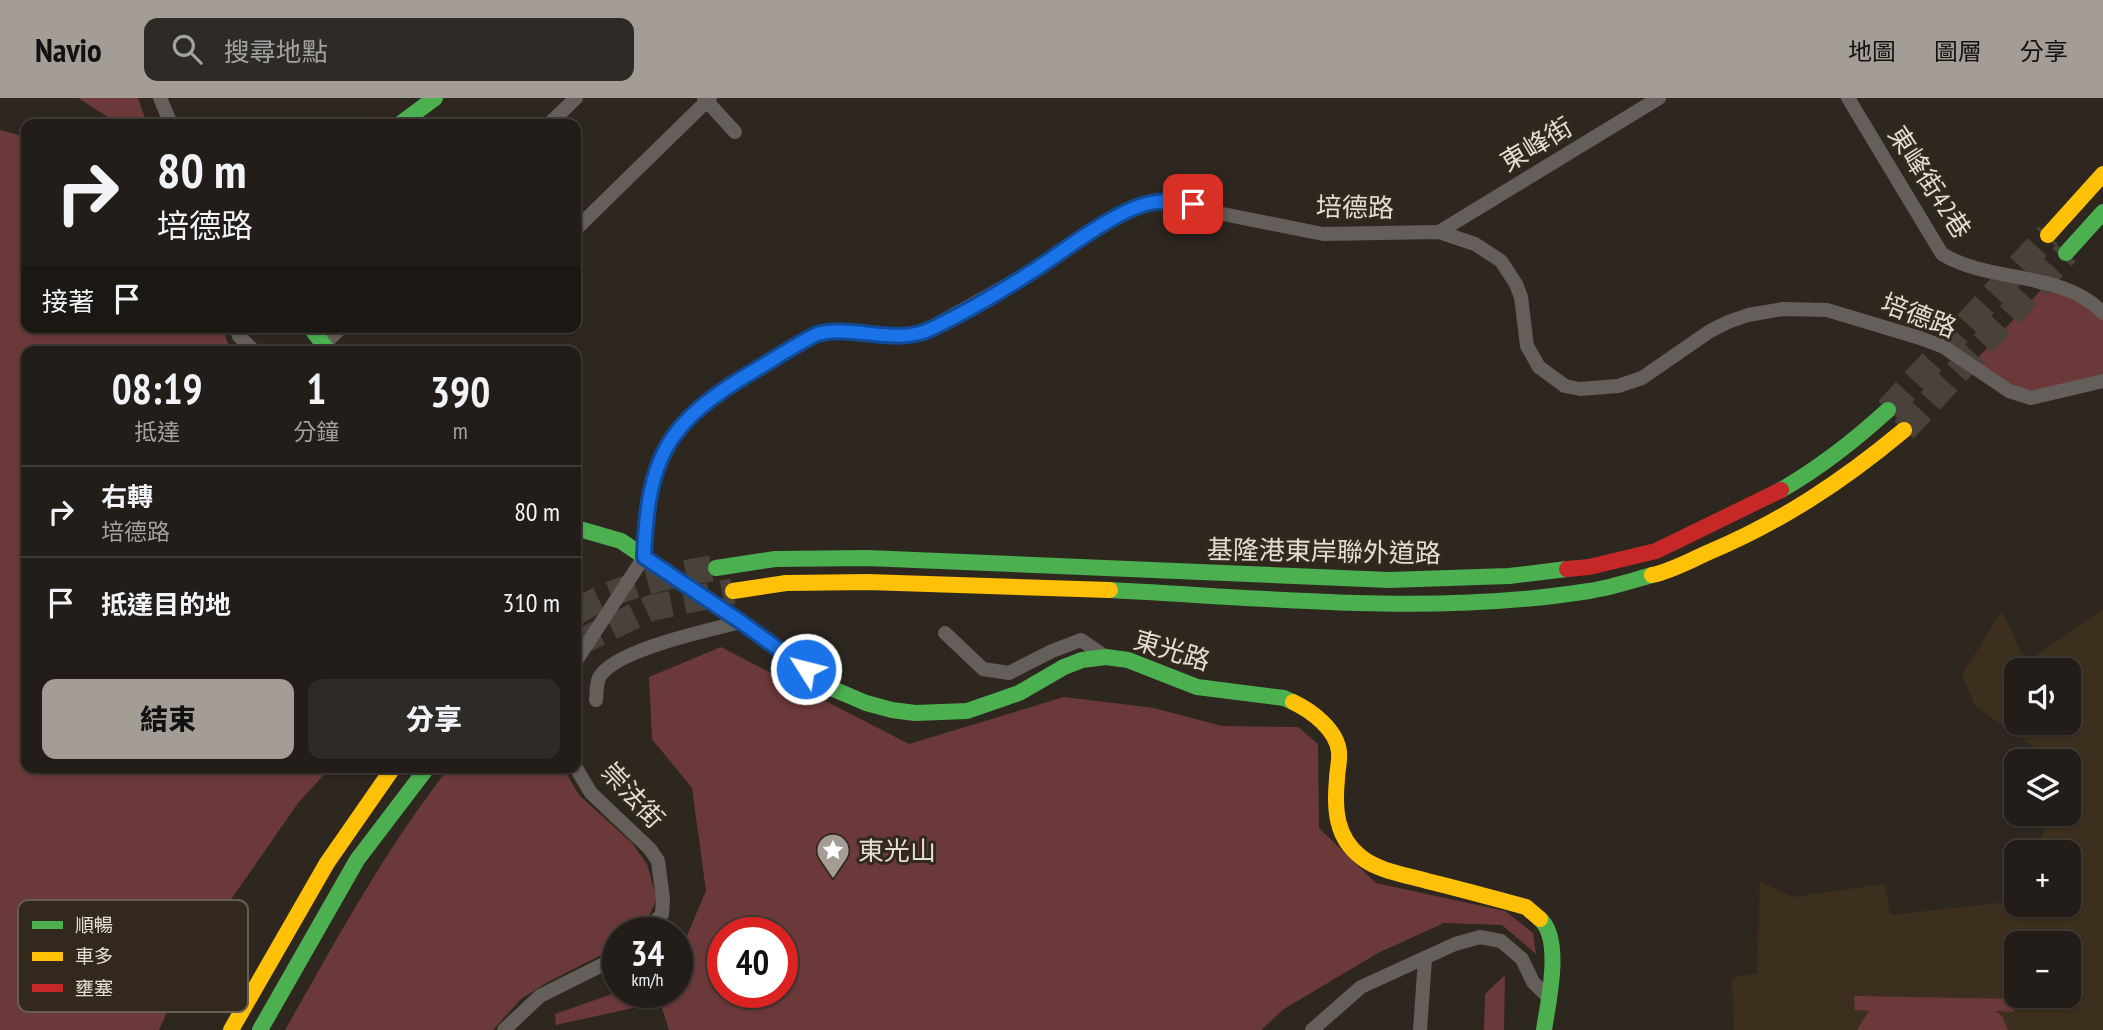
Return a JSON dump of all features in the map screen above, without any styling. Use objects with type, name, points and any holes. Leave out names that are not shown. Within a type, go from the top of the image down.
[{"type":"main road","points":[[411,119],[435,98]]},
{"type":"main road","points":[[2048,235],[2103,174]]},
{"type":"main road","points":[[2066,253],[2103,212]]},
{"type":"main road","name":"基隆港東岸聯外道路","points":[[716,568],[775,559],[867,558],[1389,580],[1509,576],[1589,567],[1656,551],[1774,494],[1814,471],[1850,445],[1888,410]]},
{"type":"main road","name":"基隆港東岸聯外道路","points":[[733,591],[786,583],[868,582],[1028,586],[1394,605],[1505,600],[1591,591],[1661,573],[1734,542],[1814,499],[1865,463],[1903,430]]},
{"type":"main road","name":"東光路","points":[[581,529],[621,541],[741,622],[831,688],[866,703],[915,713],[967,711],[1019,693],[1064,667],[1082,660],[1106,657],[1128,660],[1197,687],[1283,698],[1306,708],[1328,729],[1336,741],[1339,753],[1335,796],[1339,830],[1349,846],[1363,859],[1377,866],[1527,907],[1546,924],[1554,960],[1544,1030]]},
{"type":"main road","points":[[248,1000],[335,849],[390,773]]},
{"type":"main road","points":[[260,1030],[357,860],[423,773]]},
{"type":"main road","points":[[231,1030],[241,1012]]},
{"type":"street","points":[[160,98],[169,119]]},
{"type":"street","points":[[555,119],[576,98]]},
{"type":"street","name":"東峰街","points":[[1439,232],[1659,98]]},
{"type":"street","name":"東峰街42巷","points":[[1848,98],[1942,254],[1960,264],[2070,289],[2094,303],[2103,313]]},
{"type":"street","points":[[581,224],[707,99],[735,132]]},
{"type":"street","name":"培德路","points":[[644,557],[651,486],[675,432],[695,411],[732,384],[817,334],[833,331],[902,337],[932,329],[1032,271],[1106,223],[1149,203],[1180,201],[1218,213],[1323,234],[1439,232],[1475,244],[1501,261],[1516,284],[1521,297],[1524,331],[1530,354],[1539,367],[1565,386],[1580,389],[1618,386],[1642,378],[1704,335],[1728,322],[1748,314],[1783,309],[1827,310],[1920,338],[1944,347],[2010,391],[2031,398],[2103,381]]},
{"type":"street","points":[[581,653],[644,557]]},
{"type":"street","points":[[596,700],[599,678],[613,663],[671,639],[741,622]]},
{"type":"street","points":[[945,632],[983,669],[998,672],[1009,673],[1081,640],[1106,657]]},
{"type":"street","name":"崇法街","points":[[579,773],[591,793],[650,849],[658,861],[663,899],[659,917]]},
{"type":"street","points":[[1317,1028],[1361,987],[1455,944],[1480,937],[1502,941],[1522,959],[1533,982],[1550,999]]},
{"type":"street","points":[[1420,1030],[1425,959]]},
{"type":"street","points":[[504,1030],[540,996],[602,965]]},
{"type":"shaded area","points":[[78,98],[138,98],[145,119],[111,119]]},
{"type":"shaded area","points":[[0,130],[21,136],[21,333],[225,333],[231,346],[21,346],[21,773],[325,773],[298,803],[231,900],[18,900],[18,1012],[167,1012],[159,1030],[0,1030]]},
{"type":"shaded area","points":[[2041,290],[2075,299],[2103,320],[2103,377],[2037,392],[2007,386],[1974,362]]},
{"type":"shaded area","points":[[2103,609],[2103,1030],[1734,1030],[1732,978],[1757,973],[1760,881],[1793,897],[1884,884],[1891,915],[2004,902],[2004,917],[2081,917],[2081,840],[2041,840],[2046,826],[2081,826],[2081,749],[2037,749],[2017,735],[2081,735],[2081,658],[2004,658],[2004,726],[1975,706],[1962,674],[2002,611],[2022,654],[2034,657]]},
{"type":"shaded area","points":[[721,647],[909,744],[1064,697],[1154,708],[1222,726],[1298,727],[1318,744],[1319,828],[1376,883],[1505,911],[1533,933],[1536,954],[1502,925],[1444,923],[1378,953],[1284,1009],[1261,1030],[669,1030],[662,1008],[693,1008],[693,921],[706,891],[692,788],[652,739],[649,677]]},
{"type":"shaded area","points":[[445,773],[566,773],[579,795],[632,843],[647,864],[657,899],[648,917],[602,917],[602,955],[521,999],[493,1030],[285,1030],[342,929],[404,831]]},
{"type":"shaded area","points":[[1505,975],[1504,1030],[1484,1030],[1485,994]]},
{"type":"shaded area","points":[[1854,996],[2004,999],[2004,1008],[2014,1008],[2014,1012],[1996,1011],[2002,1016],[2008,1030],[1857,1030],[1869,1011],[1855,1010]]},
{"type":"shaded area","points":[[602,998],[602,1008],[633,1008],[556,1025],[555,1014]]},
{"type":"tunnel","points":[[1888,410],[2048,235]]},
{"type":"tunnel","points":[[1904,430],[2066,253]]},
{"type":"tunnel","points":[[581,609],[626,588],[716,568]]},
{"type":"tunnel","points":[[581,642],[651,608],[733,591]]},
{"type":"traffic: fast","points":[[407,119],[435,98]]},
{"type":"traffic: fast","points":[[2066,253],[2103,212]]},
{"type":"traffic: fast","points":[[315,333],[324,346]]},
{"type":"traffic: fast","points":[[1781,490],[1837,453],[1888,410]]},
{"type":"traffic: fast","points":[[581,529],[621,541],[741,622],[831,688],[866,703],[892,710],[915,713],[967,711],[1019,693],[1064,667],[1082,660],[1106,657],[1128,660],[1197,687],[1284,698],[1293,702]]},
{"type":"traffic: fast","points":[[716,568],[775,559],[867,558],[1389,580],[1509,576],[1567,569]]},
{"type":"traffic: fast","points":[[1110,590],[1350,603],[1470,603],[1589,591],[1652,575]]},
{"type":"traffic: fast","points":[[260,1030],[357,860],[423,773]]},
{"type":"traffic: fast","points":[[1540,919],[1547,928],[1552,956],[1551,988],[1544,1030]]},
{"type":"traffic: slow","points":[[2048,235],[2103,174]]},
{"type":"traffic: slow","points":[[1652,575],[1734,541],[1786,514],[1858,466],[1904,430]]},
{"type":"traffic: slow","points":[[733,591],[786,583],[868,582],[1110,590]]},
{"type":"traffic: slow","points":[[1293,702],[1322,722],[1334,736],[1339,755],[1336,801],[1338,822],[1346,841],[1361,857],[1392,872],[1526,907],[1540,919]]},
{"type":"traffic: slow","points":[[248,1000],[327,863],[390,773]]},
{"type":"traffic: slow","points":[[231,1030],[241,1012]]},
{"type":"traffic: jam","points":[[1567,569],[1589,567],[1656,551],[1781,490]]},
{"type":"place","name":"東光山","points":[[833,880]]},
{"type":"route","points":[[806,669],[644,557],[651,486],[670,440],[681,424],[732,384],[817,334],[833,331],[902,337],[921,333],[1032,271],[1106,223],[1134,209],[1149,203],[1166,201],[1193,204]]}]
